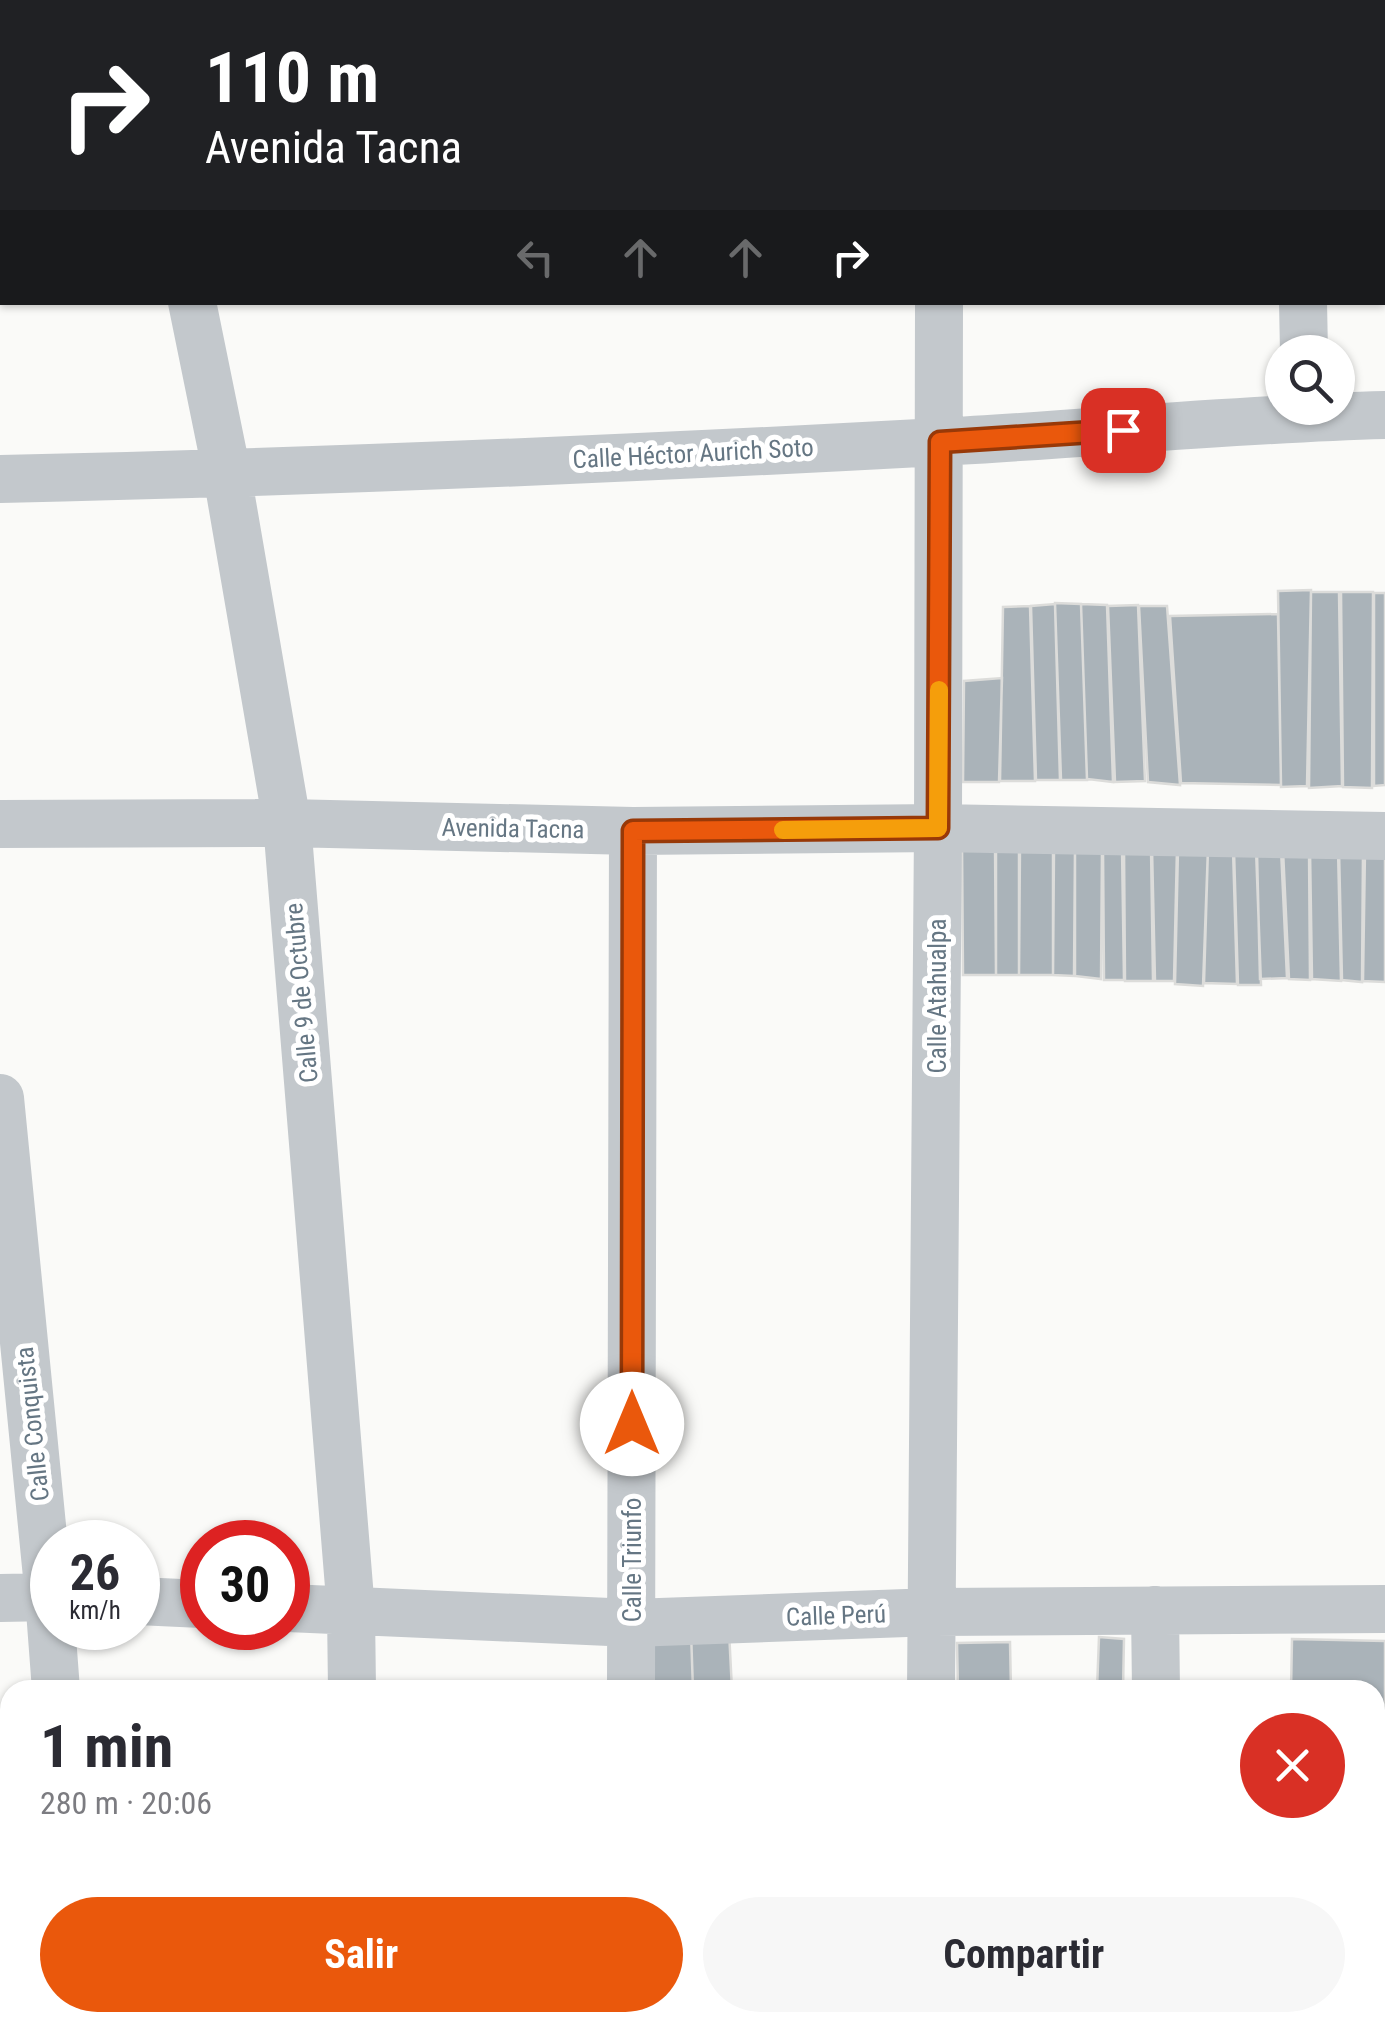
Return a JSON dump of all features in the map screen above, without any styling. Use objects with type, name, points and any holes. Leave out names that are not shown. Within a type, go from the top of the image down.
[{"type":"street","name":"Calle 9 de Octubre","points":[[193,305],[227,474],[287,824],[351,1611],[352,1680]]},
{"type":"street","name":"Calle Atahualpa","points":[[931,1680],[938,305]]},
{"type":"street","points":[[1303,305],[1304,335]]},
{"type":"street","name":"Calle Héctor Aurich Soto","points":[[1355,414],[1385,415]]},
{"type":"street","name":"Calle Héctor Aurich Soto","points":[[0,479],[227,474],[940,442],[1265,415]]},
{"type":"street","name":"Avenida Tacna","points":[[0,824],[287,824],[633,831],[938,828],[1385,836]]},
{"type":"street","name":"Calle Triunfo","points":[[630,1680],[633,831]]},
{"type":"street","name":"Calle Conquista","points":[[0,1098],[43,1520]]},
{"type":"street","points":[[0,1598],[30,1597]]},
{"type":"street","name":"Calle Perú","points":[[310,1609],[632,1622],[934,1612],[1385,1610]]},
{"type":"street","points":[[1155,1610],[1156,1680]]},
{"type":"street","name":"Calle Conquista","points":[[54,1650],[55,1680]]},
{"type":"building","points":[[1311,590],[1307,786],[1281,787],[1278,591]]},
{"type":"building","points":[[1311,592],[1339,592],[1342,786],[1309,788]]},
{"type":"building","points":[[1341,592],[1373,592],[1372,788],[1343,787]]},
{"type":"building","points":[[1374,593],[1385,593],[1385,785],[1374,786]]},
{"type":"building","points":[[1055,603],[1081,604],[1087,780],[1061,780]]},
{"type":"building","points":[[1055,604],[1060,780],[1036,780],[1031,606]]},
{"type":"building","points":[[1081,604],[1107,605],[1113,782],[1087,779]]},
{"type":"building","points":[[1138,605],[1145,781],[1115,782],[1108,606]]},
{"type":"building","points":[[1030,606],[1035,781],[1000,781],[1003,607]]},
{"type":"building","points":[[1139,606],[1167,606],[1180,785],[1148,782]]},
{"type":"building","points":[[1278,614],[1281,785],[1181,783],[1170,616]]},
{"type":"building","points":[[1002,678],[999,782],[963,782],[964,681]]},
{"type":"building","points":[[962,844],[995,844],[996,975],[963,975]]},
{"type":"building","points":[[996,845],[1019,845],[1019,975],[996,975]]},
{"type":"building","points":[[1020,845],[1053,845],[1053,975],[1019,975]]},
{"type":"building","points":[[1102,847],[1101,979],[1075,976],[1075,849]]},
{"type":"building","points":[[1151,847],[1153,981],[1125,981],[1124,848]]},
{"type":"building","points":[[1054,848],[1075,848],[1074,976],[1053,975]]},
{"type":"building","points":[[1122,848],[1124,980],[1104,980],[1103,849]]},
{"type":"building","points":[[1152,848],[1177,848],[1174,981],[1155,981]]},
{"type":"building","points":[[1208,848],[1203,986],[1175,984],[1178,849]]},
{"type":"building","points":[[1208,848],[1233,849],[1237,984],[1204,983]]},
{"type":"building","points":[[1309,848],[1310,980],[1289,979],[1283,850]]},
{"type":"building","points":[[1256,849],[1261,985],[1238,985],[1234,851]]},
{"type":"building","points":[[1281,849],[1287,978],[1260,979],[1257,852]]},
{"type":"building","points":[[1338,849],[1341,981],[1312,979],[1310,850]]},
{"type":"building","points":[[1339,850],[1363,851],[1362,982],[1342,980]]},
{"type":"building","points":[[1365,850],[1385,852],[1385,982],[1363,981]]},
{"type":"building","points":[[729,1631],[731,1680],[693,1680],[691,1632]]},
{"type":"building","points":[[691,1632],[693,1680],[647,1680],[645,1633]]},
{"type":"building","points":[[1099,1637],[1124,1639],[1123,1680],[1097,1680]]},
{"type":"building","points":[[1292,1639],[1385,1641],[1385,1680],[1291,1680]]},
{"type":"building","points":[[1010,1642],[1011,1680],[958,1680],[957,1643]]},
{"type":"slow traffic","points":[[783,830],[938,828],[939,690]]},
{"type":"route","points":[[632,1424],[633,831],[938,828],[940,442],[1123,430]]}]
